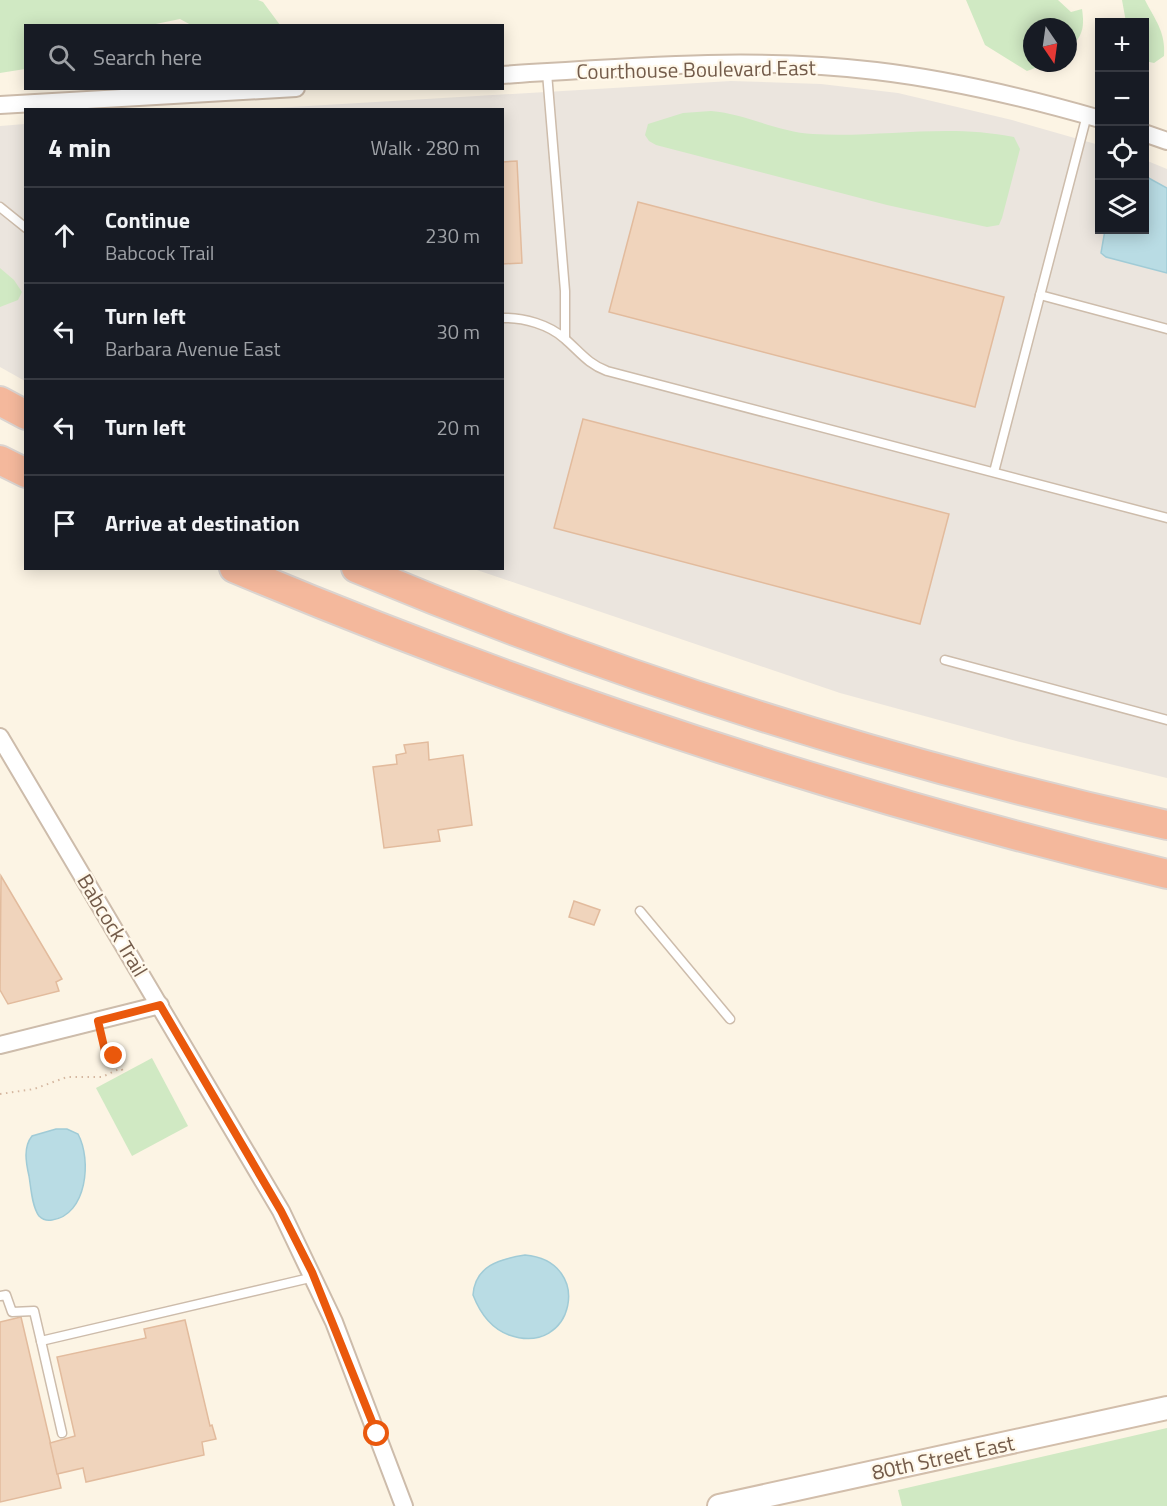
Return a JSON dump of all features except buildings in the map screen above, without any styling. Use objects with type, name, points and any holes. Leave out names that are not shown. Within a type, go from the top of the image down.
[{"type":"highway","points":[[0,401],[24,414]]},
{"type":"highway","points":[[0,408],[24,419]]},
{"type":"highway","points":[[0,460],[24,474]]},
{"type":"highway","points":[[0,466],[24,474]]},
{"type":"highway","points":[[239,570],[418,644],[693,742],[966,824],[1167,874]]},
{"type":"highway","points":[[361,570],[578,653],[718,701],[923,763],[1167,825]]},
{"type":"street","name":"Courthouse Boulevard East","points":[[504,75],[746,64],[841,68],[951,83],[1093,117]]},
{"type":"street","points":[[0,105],[261,90]]},
{"type":"street","points":[[1149,135],[1167,141]]},
{"type":"street","name":"Babcock Trail","points":[[0,737],[281,1211],[315,1277],[334,1322],[404,1506]]},
{"type":"street","points":[[0,1045],[160,1005]]},
{"type":"street","name":"80th Street East","points":[[719,1506],[1167,1408]]},
{"type":"lane","points":[[547,73],[565,291],[565,338]]},
{"type":"lane","points":[[994,472],[1040,295],[1093,117]]},
{"type":"lane","points":[[0,207],[24,226]]},
{"type":"lane","points":[[1040,295],[1167,329]]},
{"type":"lane","points":[[504,318],[528,320],[565,338],[592,366],[607,371],[1167,518]]},
{"type":"lane","points":[[945,660],[1167,720]]},
{"type":"lane","points":[[640,912],[729,1019]]},
{"type":"lane","points":[[41,1341],[315,1277]]},
{"type":"lane","points":[[0,1296],[6,1295],[12,1312],[34,1311],[62,1433]]},
{"type":"path","points":[[98,1021],[105,1051],[114,1056],[124,1073]]},
{"type":"path","points":[[0,1094],[34,1089],[67,1077],[102,1077],[121,1068]]},
{"type":"shaded area","points":[[731,81],[821,84],[898,93],[1012,120],[1095,144],[1095,234],[1149,234],[1149,162],[1167,169],[1167,778],[1020,742],[840,693],[477,570],[504,570],[504,108],[275,108]]},
{"type":"shaded area","points":[[24,124],[24,380],[0,367],[0,126]]},
{"type":"green space","points":[[0,0],[258,0],[263,2],[279,24],[189,24],[180,19],[156,24],[24,24],[24,69],[0,73]]},
{"type":"green space","points":[[966,0],[1058,0],[1071,12],[1082,9],[1083,22],[1077,41],[1077,18],[1023,18],[1023,69],[985,45]]},
{"type":"green space","points":[[1122,0],[1145,0],[1162,33],[1164,56],[1154,63],[1149,62],[1149,18],[1125,18]]},
{"type":"green space","points":[[711,111],[800,133],[838,135],[964,131],[989,133],[1014,137],[1020,149],[1002,218],[999,225],[987,227],[887,205],[656,145],[645,135],[648,124],[683,113]]},
{"type":"green space","points":[[0,268],[14,280],[22,292],[18,300],[0,307]]},
{"type":"green space","points":[[152,1058],[188,1126],[132,1156],[96,1088]]},
{"type":"green space","points":[[1167,1428],[1167,1506],[902,1506],[898,1490]]},
{"type":"water","points":[[1149,178],[1167,188],[1167,273],[1106,257],[1101,253],[1104,234],[1149,234]]},
{"type":"water","points":[[56,1129],[67,1129],[78,1134],[85,1158],[85,1171],[83,1185],[73,1208],[64,1216],[47,1220],[39,1216],[35,1208],[26,1150],[32,1136]]},
{"type":"water","points":[[525,1255],[547,1261],[561,1273],[568,1289],[568,1306],[561,1321],[549,1333],[531,1338],[509,1335],[496,1328],[482,1314],[473,1295],[478,1277],[483,1271],[498,1262]]},
{"type":"route","points":[[114,1056],[105,1051],[98,1021],[160,1005],[281,1211],[312,1272],[377,1434]]}]
